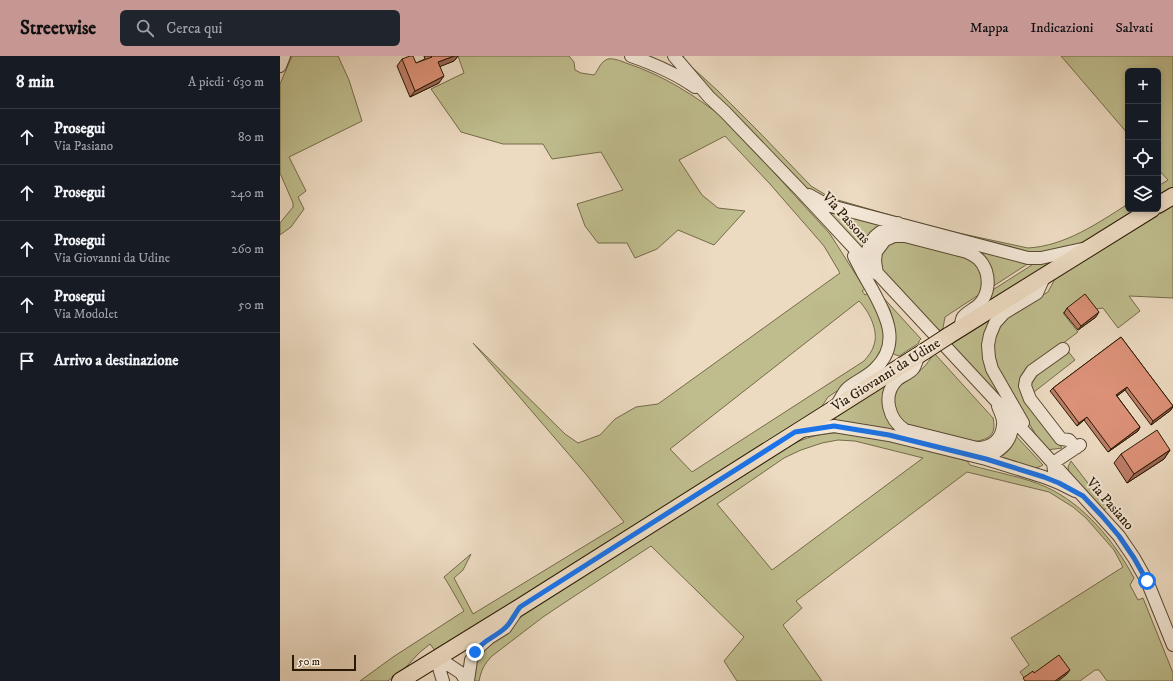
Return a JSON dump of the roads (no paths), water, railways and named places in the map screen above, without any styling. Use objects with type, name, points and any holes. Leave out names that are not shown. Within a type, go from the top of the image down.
[{"type":"main road","points":[[1161,203],[1173,196]]},
{"type":"main road","name":"Via Giovanni da Udine","points":[[400,681],[1147,212]]},
{"type":"street","points":[[280,66],[284,56]]},
{"type":"street","points":[[632,56],[647,58],[684,79],[709,97]]},
{"type":"street","name":"Via Passons","points":[[674,56],[709,97],[800,190],[996,401]]},
{"type":"street","points":[[800,190],[827,205],[1028,258],[1048,257],[1089,248]]},
{"type":"street","points":[[865,261],[867,248],[871,240],[882,231],[898,223]]},
{"type":"street","points":[[877,274],[875,261],[876,252],[885,240],[894,236],[906,236],[967,252],[980,259],[987,274],[987,292],[979,305],[963,317],[954,333]]},
{"type":"street","points":[[836,406],[846,389],[874,370],[886,354],[890,340],[890,331],[883,308],[844,237]]},
{"type":"street","points":[[1036,445],[992,369],[988,345],[995,323],[1004,314],[1037,293],[1045,275]]},
{"type":"street","points":[[1044,477],[1054,473],[1055,469],[1053,463],[1078,446],[1069,440],[1061,439],[1030,399],[1025,386],[1026,380],[1032,371],[1063,349]]},
{"type":"street","points":[[922,353],[913,370],[896,380],[891,388],[889,396],[891,414],[899,426],[905,430],[977,448],[987,447],[999,439],[1003,425],[1003,419],[996,401]]},
{"type":"street","name":"Via Pasiano","points":[[996,401],[1119,536],[1147,581],[1173,645]]},
{"type":"street","points":[[986,459],[998,452],[1009,440],[1013,427],[1012,418]]},
{"type":"street","points":[[795,432],[834,426],[889,435],[986,459],[1044,477],[1083,496]]},
{"type":"street","points":[[467,681],[471,660],[480,646],[489,638],[505,628],[520,607]]},
{"type":"street","points":[[437,657],[457,670],[467,681]]},
{"type":"street","points":[[437,657],[443,681]]}]
